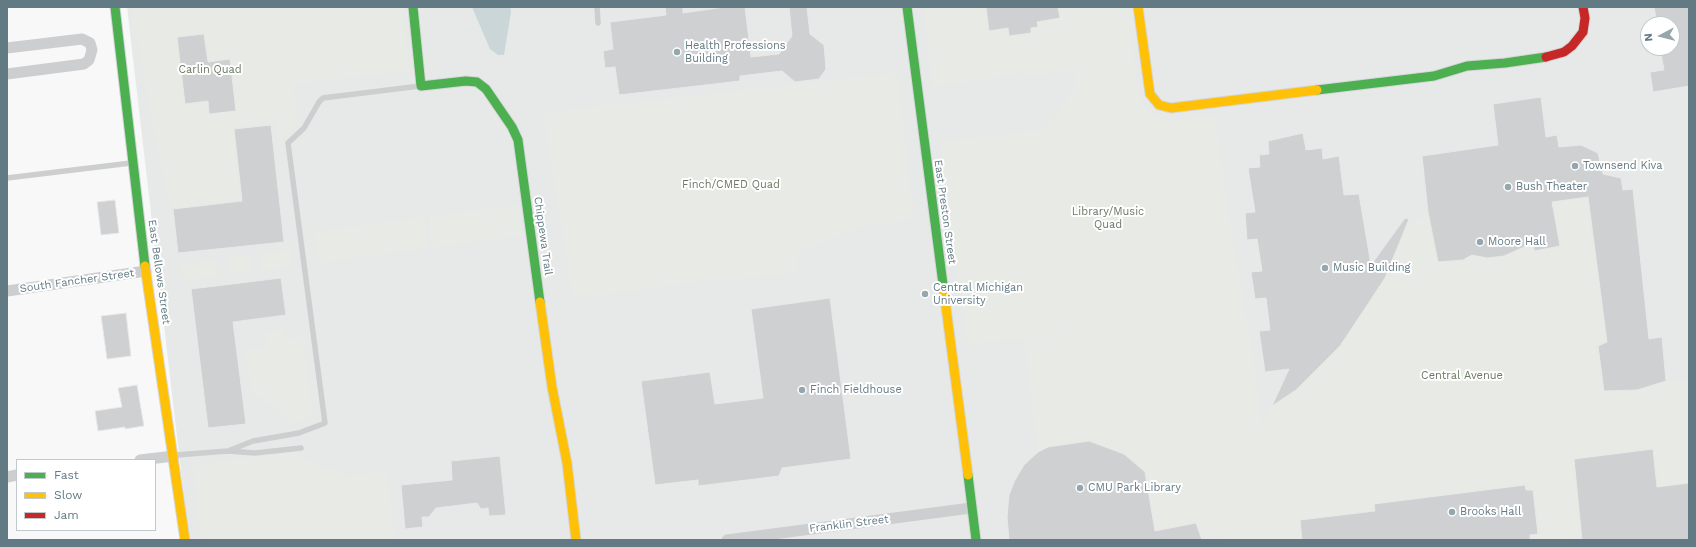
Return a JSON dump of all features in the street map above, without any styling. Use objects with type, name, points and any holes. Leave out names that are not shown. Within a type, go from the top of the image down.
[{"type":"street","name":"East Bellows Street","points":[[115,7],[146,271],[185,540]]},
{"type":"street","points":[[413,7],[421,86]]},
{"type":"street","name":"East Preston Street","points":[[907,7],[976,540]]},
{"type":"street","points":[[1138,7],[1150,94],[1159,105],[1167,108],[1221,103],[1434,76],[1467,66],[1505,63],[1560,54],[1576,42],[1584,28],[1583,7]]},
{"type":"street","points":[[7,48],[82,39],[90,43],[92,50],[89,60],[84,64],[7,74]]},
{"type":"street","name":"Chippewa Trail","points":[[421,86],[466,81],[477,82],[486,89],[516,134],[519,145],[552,387],[567,463],[576,540]]},
{"type":"street","name":"South Fancher Street","points":[[7,291],[146,271]]},
{"type":"street","points":[[148,459],[174,456]]},
{"type":"street","name":"Franklin Street","points":[[727,540],[971,508]]},
{"type":"lane","points":[[597,7],[598,23]]},
{"type":"lane","points":[[228,451],[253,441],[299,433],[325,423],[288,143],[304,128],[319,102],[323,98],[421,86]]},
{"type":"lane","points":[[7,178],[134,163]]},
{"type":"lane","points":[[174,456],[228,451],[255,453],[301,448]]},
{"type":"shaded area","name":"Central Michigan University","points":[[127,7],[1689,7],[1689,540],[189,540]]},
{"type":"shaded area","points":[[472,7],[510,7],[511,12],[504,55],[498,55],[490,49]]},
{"type":"green space","name":"Carlin Quad","points":[[131,7],[402,7],[409,71],[291,84],[296,104],[297,126],[284,137],[279,148],[276,121],[234,129],[242,201],[173,209],[168,197],[159,158]]},
{"type":"green space","points":[[923,7],[1127,7],[1138,92],[1149,113],[1154,117],[1174,121],[1215,115],[1229,218],[1257,381],[1261,428],[1272,406],[1296,390],[1340,346],[1385,278],[1404,231],[1428,212],[1439,262],[1463,260],[1472,255],[1487,258],[1504,255],[1533,238],[1534,251],[1560,246],[1552,202],[1588,197],[1607,342],[1598,346],[1604,390],[1637,390],[1666,381],[1689,379],[1689,483],[1657,487],[1652,449],[1574,459],[1581,526],[1586,535],[1573,538],[1573,540],[1530,540],[1530,535],[1538,534],[1533,490],[1526,490],[1525,485],[1375,504],[1375,511],[1300,520],[1302,540],[1220,540],[1219,535],[1201,535],[1196,523],[1155,531],[1145,472],[1124,454],[1089,441],[1048,447],[1038,452],[1024,340],[1124,328],[967,344],[940,142],[1044,129],[1075,88],[1075,71],[1026,77],[1024,73],[932,87]]},
{"type":"green space","name":"Finch/CMED Quad","points":[[897,73],[914,219],[862,226],[796,253],[799,272],[753,278],[717,279],[573,299],[543,113]]},
{"type":"green space","points":[[519,205],[523,236],[433,247],[429,216]]},
{"type":"green space","points":[[424,217],[428,248],[319,263],[313,232]]},
{"type":"green space","points":[[290,250],[293,266],[262,271],[260,254]]},
{"type":"green space","points":[[250,256],[252,271],[229,274],[227,258]]},
{"type":"green space","points":[[216,260],[219,276],[184,281],[182,265]]},
{"type":"green space","points":[[285,330],[287,339],[302,337],[312,410],[303,421],[293,424],[251,390],[245,350],[267,347],[265,333]]},
{"type":"green space","points":[[294,452],[327,470],[340,468],[342,477],[386,471],[395,540],[201,540],[192,465]]},
{"type":"building","name":"Health Professions Building","points":[[665,7],[683,7],[683,13],[725,7],[745,7],[751,57],[779,54],[792,36],[789,7],[807,7],[810,34],[824,45],[826,69],[819,79],[795,82],[782,71],[740,76],[740,81],[619,95],[615,67],[605,68],[603,51],[613,49],[610,22],[666,15]]},
{"type":"building","points":[[986,7],[1058,7],[1060,18],[1037,22],[1038,27],[1031,28],[1031,33],[1009,36],[1008,28],[989,31]]},
{"type":"building","points":[[1654,7],[1689,7],[1689,86],[1653,92],[1650,72],[1664,70],[1661,56],[1680,56],[1680,16],[1656,16]]},
{"type":"building","points":[[204,34],[208,62],[230,59],[236,111],[209,114],[208,101],[185,104],[177,37]]},
{"type":"building","name":"Moore Hall","points":[[1541,97],[1546,137],[1557,135],[1559,147],[1581,145],[1598,153],[1603,174],[1621,178],[1623,190],[1633,189],[1649,339],[1662,337],[1666,381],[1637,390],[1604,391],[1598,346],[1607,342],[1588,197],[1552,202],[1560,246],[1534,251],[1533,243],[1504,256],[1487,258],[1472,255],[1463,260],[1438,262],[1428,212],[1422,156],[1498,145],[1493,104]]},
{"type":"building","points":[[271,125],[284,242],[178,253],[173,209],[242,201],[234,129]]},
{"type":"building","name":"Music Building","points":[[1303,133],[1306,150],[1322,148],[1323,159],[1339,156],[1344,195],[1359,194],[1371,265],[1405,218],[1409,219],[1385,278],[1340,346],[1296,390],[1272,406],[1289,369],[1265,372],[1259,331],[1270,330],[1266,298],[1255,299],[1251,272],[1262,271],[1257,239],[1247,240],[1245,213],[1255,212],[1248,168],[1260,167],[1259,155],[1269,154],[1268,141]]},
{"type":"building","points":[[115,200],[119,233],[101,235],[97,202]]},
{"type":"building","points":[[281,278],[286,315],[233,322],[246,424],[208,428],[191,289]]},
{"type":"building","name":"Finch Fieldhouse","points":[[830,298],[851,459],[782,468],[779,476],[698,486],[698,480],[655,485],[641,381],[710,372],[715,404],[763,398],[751,309]]},
{"type":"building","points":[[126,313],[131,356],[107,359],[101,316]]},
{"type":"building","points":[[137,385],[144,426],[98,431],[95,411],[122,407],[118,388]]},
{"type":"building","name":"CMU Park Library","points":[[1089,441],[1124,454],[1145,472],[1155,531],[1196,523],[1202,540],[1009,540],[1007,517],[1009,495],[1015,480],[1024,465],[1038,452],[1048,447]]},
{"type":"building","points":[[1653,449],[1657,487],[1689,483],[1689,540],[1582,540],[1574,459]]},
{"type":"building","points":[[500,456],[506,515],[489,516],[488,508],[481,509],[477,503],[436,508],[429,517],[422,517],[423,527],[405,529],[401,485],[452,480],[451,461]]},
{"type":"building","name":"Brooks Hall","points":[[1525,485],[1526,490],[1533,490],[1538,534],[1530,535],[1530,540],[1302,540],[1300,520],[1375,511],[1374,504]]},
{"type":"traffic: fast","points":[[115,7],[145,266]]},
{"type":"traffic: fast","points":[[413,7],[421,86],[466,81],[477,82],[486,89],[512,127],[518,140],[540,302]]},
{"type":"traffic: fast","points":[[907,7],[944,292]]},
{"type":"traffic: fast","points":[[1317,90],[1434,76],[1467,66],[1505,63],[1546,57]]},
{"type":"traffic: fast","points":[[968,475],[976,540]]},
{"type":"traffic: slow","points":[[1138,7],[1150,94],[1159,105],[1171,108],[1317,90]]},
{"type":"traffic: slow","points":[[145,266],[185,540]]},
{"type":"traffic: slow","points":[[944,292],[968,475]]},
{"type":"traffic: slow","points":[[540,302],[552,387],[567,463],[576,540]]},
{"type":"traffic: jam","points":[[1546,57],[1564,52],[1572,46],[1583,32],[1585,18],[1583,7]]},
{"type":"place","name":"Health Professions Building","points":[[677,52]]},
{"type":"place","name":"Townsend Kiva","points":[[1575,166]]},
{"type":"place","name":"Bush Theater","points":[[1508,187]]},
{"type":"place","name":"Moore Hall","points":[[1480,242]]},
{"type":"place","name":"Music Building","points":[[1325,268]]},
{"type":"place","name":"Central Michigan University","points":[[925,294]]},
{"type":"place","name":"Finch Fieldhouse","points":[[802,390]]},
{"type":"place","name":"CMU Park Library","points":[[1080,488]]},
{"type":"place","name":"Brooks Hall","points":[[1452,512]]},
{"type":"park label","name":"Library/Music Quad","points":[[1108,218]]},
{"type":"park label","name":"Central Avenue","points":[[1462,376]]}]
